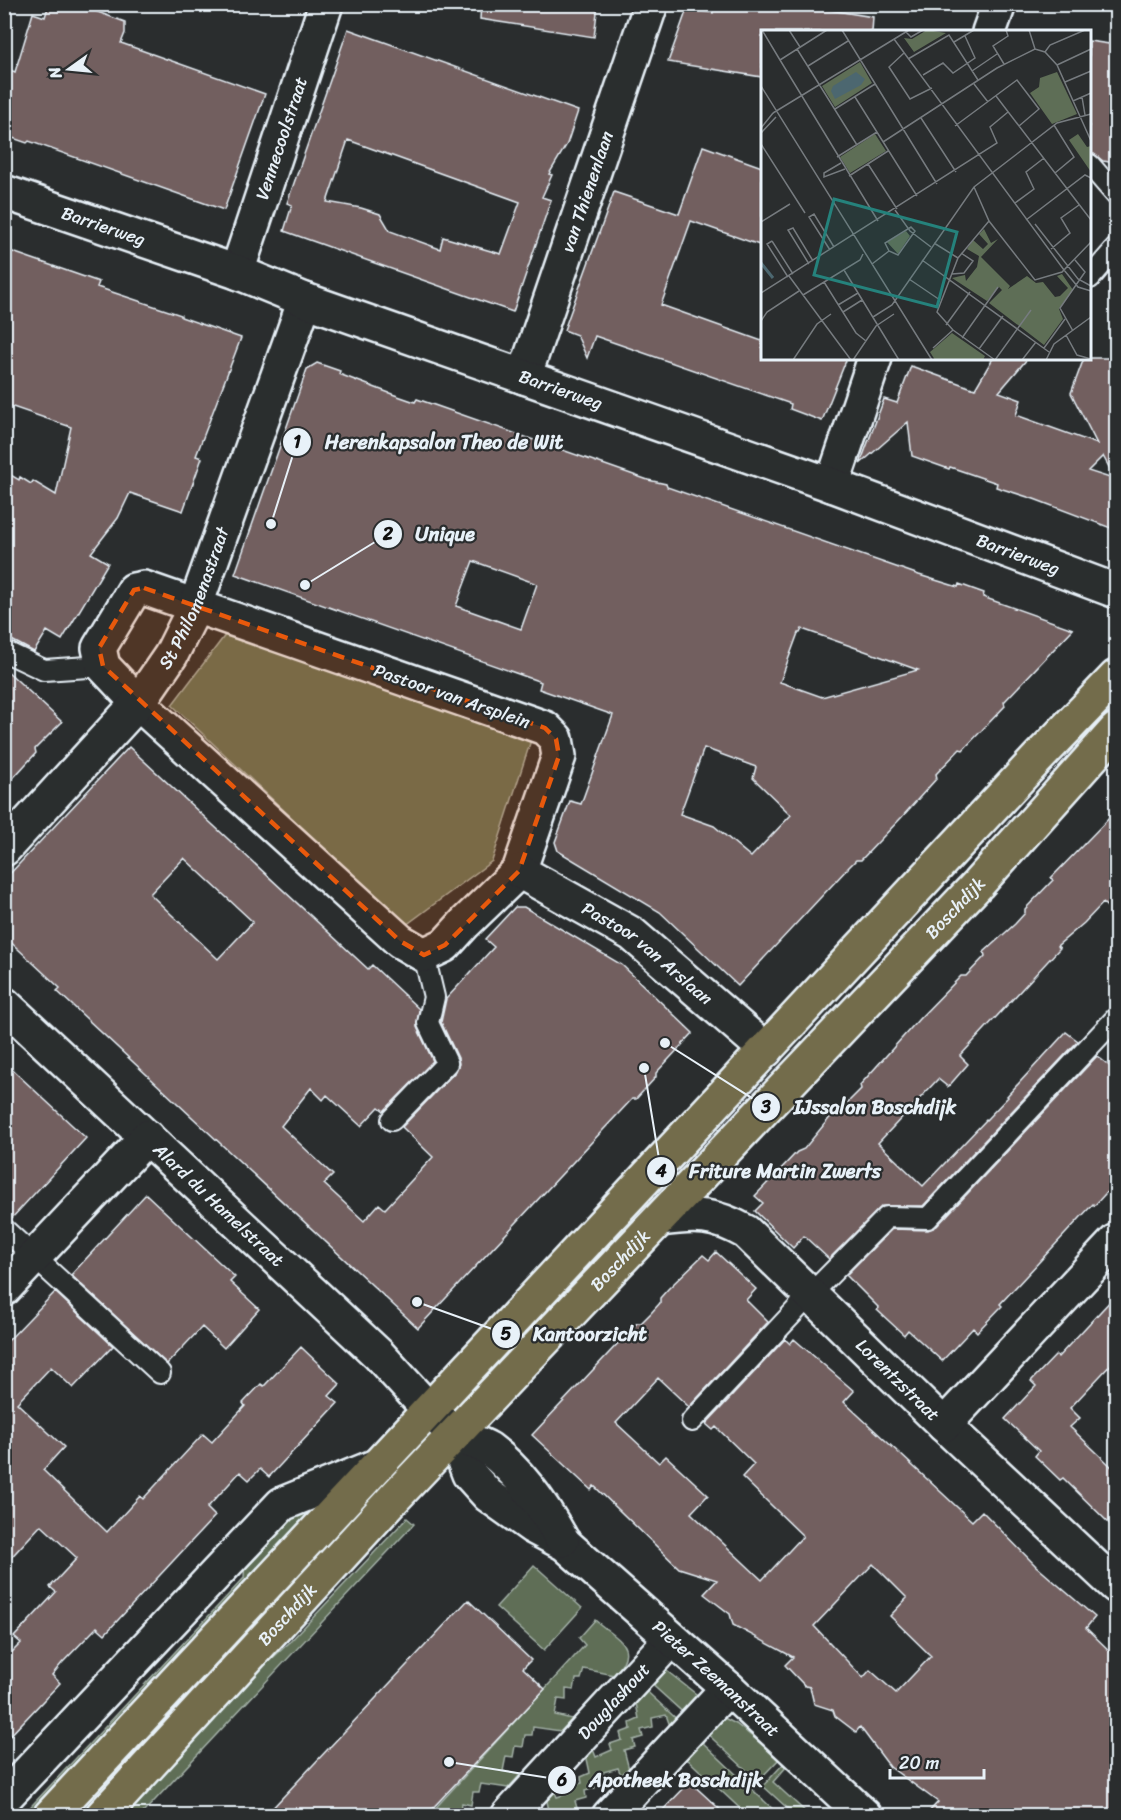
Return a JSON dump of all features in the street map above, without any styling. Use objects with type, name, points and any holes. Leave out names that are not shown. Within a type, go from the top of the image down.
[{"type":"main road","name":"Boschdijk","points":[[50,1815],[1116,677]]},
{"type":"main road","name":"Boschdijk","points":[[102,1815],[454,1435],[978,884],[1116,730]]},
{"type":"street","name":"Vennecoolstraat","points":[[237,272],[326,4]]},
{"type":"street","name":"van Thienenlaan","points":[[524,377],[651,4]]},
{"type":"street","points":[[990,30],[999,4]]},
{"type":"street","name":"Barrierweg","points":[[4,192],[237,272],[305,300],[832,485],[1116,591]]},
{"type":"street","name":"St Philomenastraat","points":[[4,849],[138,703],[171,655],[195,607],[305,300]]},
{"type":"street","points":[[832,485],[874,360]]},
{"type":"street","name":"Pastoor van Arsplein","points":[[103,666],[99,648],[134,590],[144,588],[545,728],[556,739],[559,756],[519,871],[445,945],[424,955]]},
{"type":"street","points":[[103,666],[138,703],[400,941],[424,955]]},
{"type":"street","name":"Pastoor van Arslaan","points":[[519,871],[632,934],[766,1050]]},
{"type":"street","name":"Alard du Hamelstraat","points":[[4,1004],[379,1355],[429,1410]]},
{"type":"street","points":[[4,1289],[147,1137]]},
{"type":"street","name":"Lorentzstraat","points":[[661,1219],[688,1215],[712,1217],[726,1221],[746,1232],[809,1296],[1116,1586]]},
{"type":"street","points":[[944,1425],[1116,1241]]},
{"type":"street","name":"Pieter Zeemanstraat","points":[[429,1410],[454,1435],[469,1474],[488,1495],[565,1545],[728,1688],[865,1815]]},
{"type":"street","name":"Boschdijk","points":[[4,1798],[282,1504],[376,1467]]},
{"type":"street","name":"Douglashout","points":[[508,1815],[671,1639]]},
{"type":"street","points":[[609,1815],[728,1688]]},
{"type":"lane","points":[[1091,167],[1116,195]]},
{"type":"lane","points":[[1091,276],[1116,248]]},
{"type":"lane","points":[[4,651],[44,670],[103,666]]},
{"type":"lane","points":[[392,1120],[447,1063],[428,1023],[434,997],[424,955]]},
{"type":"lane","points":[[692,1421],[887,1217],[928,1218],[1116,1018]]},
{"type":"lane","points":[[4,1229],[160,1373]]},
{"type":"highlighted area","points":[[144,588],[545,728],[556,739],[559,756],[519,871],[445,945],[424,955],[400,941],[103,666],[99,648],[134,590]]},
{"type":"green space","points":[[226,634],[532,737],[492,861],[406,925],[172,705]]},
{"type":"green space","points":[[336,1492],[39,1815],[22,1816],[244,1578],[245,1557],[289,1517]]},
{"type":"green space","points":[[407,1518],[414,1524],[141,1815],[110,1816],[245,1683],[289,1643]]},
{"type":"green space","points":[[534,1565],[582,1608],[544,1650],[496,1607]]},
{"type":"green space","points":[[298,1572],[258,1622],[90,1815],[60,1816]]},
{"type":"green space","points":[[595,1620],[623,1644],[625,1657],[614,1675],[584,1669],[581,1679],[576,1679],[574,1690],[566,1689],[566,1700],[558,1699],[555,1715],[572,1719],[561,1731],[533,1727],[532,1735],[525,1735],[523,1747],[515,1746],[513,1757],[506,1756],[503,1771],[520,1775],[508,1788],[481,1784],[479,1792],[473,1792],[471,1805],[462,1803],[460,1815],[454,1813],[453,1815],[429,1815],[585,1645],[579,1638]]},
{"type":"green space","points":[[663,1668],[701,1698],[688,1717],[646,1679]]},
{"type":"green space","points":[[640,1685],[682,1724],[673,1734],[666,1715],[652,1718],[653,1727],[641,1730],[643,1737],[633,1740],[635,1747],[624,1750],[631,1777],[625,1784],[618,1768],[603,1772],[605,1778],[594,1781],[595,1788],[585,1791],[586,1798],[575,1801],[579,1815],[550,1815],[544,1788],[550,1781],[557,1797],[570,1793],[568,1787],[582,1783],[581,1777],[590,1773],[584,1745],[589,1739],[596,1757],[612,1750],[610,1744],[622,1740],[620,1733],[631,1729],[630,1723],[639,1719],[634,1692]]},
{"type":"green space","points":[[724,1718],[736,1724],[780,1758],[758,1781],[701,1728]]},
{"type":"green space","points":[[700,1740],[779,1815],[747,1815],[685,1757]]},
{"type":"green space","points":[[785,1762],[788,1765],[773,1782],[809,1815],[795,1815],[763,1786]]},
{"type":"building","points":[[49,4],[76,4],[125,22],[125,33],[121,43],[265,94],[224,210],[29,141],[27,143],[4,135],[4,68],[15,72],[33,13],[45,17]]},
{"type":"building","points":[[481,4],[598,4],[594,37],[480,19]]},
{"type":"building","points":[[714,4],[793,4],[873,17],[872,30],[761,30],[761,77],[668,62],[687,9],[713,13]]},
{"type":"building","points":[[348,29],[578,111],[567,144],[549,174],[552,175],[542,197],[551,200],[513,312],[284,231],[292,205],[287,203]],"holes":[[[348,140],[520,202],[501,254],[443,237],[440,249],[390,231],[380,214],[327,202]]]},
{"type":"building","points":[[1091,41],[1116,45],[1116,163],[1103,161],[1091,153]]},
{"type":"building","points":[[703,146],[761,167],[761,246],[691,221],[661,305],[761,341],[761,360],[846,360],[822,421],[790,409],[791,404],[595,336],[587,358],[577,335],[564,330],[614,192],[679,214]]},
{"type":"building","points":[[4,249],[99,282],[97,287],[241,338],[196,456],[202,458],[183,511],[130,493],[118,518],[91,553],[108,563],[62,640],[47,631],[34,652],[4,636],[4,471],[19,480],[20,477],[31,484],[33,481],[56,495],[71,427],[4,404]]},
{"type":"building","points":[[1116,358],[1116,480],[1116,530],[996,487],[997,483],[912,456],[908,422],[860,464],[884,399],[897,403],[911,366],[975,389],[992,360],[1026,360],[999,392],[1021,400],[1016,415],[1097,444],[1071,393],[1083,360]],"holes":[[[1103,456],[1116,480],[1088,471]]]},
{"type":"building","points":[[317,363],[340,371],[339,374],[415,402],[417,399],[648,480],[666,484],[667,487],[919,575],[958,587],[959,584],[984,593],[983,597],[1073,629],[1004,702],[1005,706],[963,750],[960,749],[936,774],[937,778],[901,818],[861,860],[856,860],[849,867],[738,986],[660,912],[558,851],[555,842],[570,801],[581,804],[613,715],[539,689],[541,682],[235,574],[307,369]],"holes":[[[473,561],[537,584],[521,629],[456,606]],[[802,629],[918,670],[822,697],[780,682],[798,633]],[[704,748],[756,767],[753,778],[791,815],[751,857],[714,826],[680,814]]]},
{"type":"building","points":[[4,668],[62,722],[35,749],[36,753],[4,788]]},
{"type":"building","points":[[129,747],[368,969],[372,965],[419,1009],[417,1027],[433,1061],[384,1111],[379,1107],[361,1126],[327,1095],[323,1100],[311,1088],[281,1126],[333,1175],[324,1184],[364,1221],[379,1204],[385,1209],[433,1157],[402,1127],[456,1071],[459,1064],[458,1058],[441,1022],[446,999],[494,947],[485,939],[515,907],[524,907],[622,965],[693,1033],[656,1073],[656,1077],[636,1099],[632,1099],[418,1328],[57,991],[60,988],[4,936],[4,880]],"holes":[[[184,858],[253,922],[218,959],[150,894]]]},
{"type":"building","points":[[1116,811],[1116,915],[1103,903],[1057,946],[1060,948],[960,1056],[968,1064],[948,1087],[938,1079],[878,1143],[923,1186],[1066,1032],[1078,1041],[923,1206],[882,1206],[829,1259],[804,1236],[793,1248],[755,1211],[763,1203],[755,1196],[797,1152],[804,1149],[837,1109],[841,1109],[861,1089],[860,1085],[919,1019],[961,976],[966,976],[985,956],[984,952],[1015,924],[1025,913],[1025,909],[1053,880],[1051,878]]},
{"type":"building","points":[[1097,1056],[1116,1071],[1116,1182],[1000,1304],[1002,1306],[977,1332],[973,1328],[942,1361],[908,1330],[904,1335],[877,1310],[879,1308],[846,1275],[892,1229],[928,1230],[937,1226]]},
{"type":"building","points":[[4,1062],[86,1138],[11,1219],[4,1217]]},
{"type":"building","points":[[146,1194],[235,1277],[230,1282],[259,1309],[224,1348],[202,1327],[167,1364],[71,1275]]},
{"type":"building","points":[[716,1252],[756,1289],[746,1300],[768,1322],[689,1407],[658,1378],[616,1423],[659,1463],[666,1456],[708,1495],[691,1513],[762,1580],[803,1536],[742,1477],[754,1464],[716,1427],[713,1430],[706,1424],[785,1339],[790,1344],[794,1339],[854,1391],[844,1402],[972,1521],[982,1511],[1036,1566],[1095,1617],[1086,1628],[1116,1657],[1116,1815],[926,1815],[938,1802],[890,1767],[860,1727],[856,1732],[835,1716],[833,1710],[814,1704],[810,1687],[805,1686],[785,1665],[793,1657],[733,1625],[730,1614],[704,1594],[717,1580],[679,1568],[594,1486],[591,1490],[532,1435],[637,1323],[641,1323],[651,1313],[668,1289],[703,1255],[709,1260]],"holes":[[[873,1564],[907,1598],[890,1616],[931,1656],[896,1693],[870,1670],[863,1678],[814,1626]]]},
{"type":"building","points":[[55,1292],[113,1346],[73,1388],[51,1367],[17,1403],[64,1447],[43,1470],[107,1532],[140,1496],[143,1499],[203,1434],[212,1442],[245,1406],[243,1403],[261,1384],[264,1386],[301,1347],[340,1384],[329,1396],[338,1403],[269,1477],[260,1469],[249,1480],[240,1472],[207,1508],[215,1516],[105,1634],[97,1627],[62,1663],[52,1675],[60,1683],[4,1742],[4,1660],[21,1643],[14,1637],[56,1592],[50,1587],[77,1558],[41,1525],[4,1565],[4,1345]]},
{"type":"building","points":[[1116,1295],[1116,1359],[1070,1408],[1080,1418],[1070,1427],[1116,1471],[1116,1530],[1063,1478],[1060,1480],[1035,1456],[1039,1451],[1005,1419],[1036,1386],[1031,1381],[1056,1355],[1058,1357]]},
{"type":"building","points":[[468,1600],[531,1660],[523,1668],[545,1689],[426,1815],[266,1815]]},
{"type":"building","points":[[690,1782],[726,1815],[658,1815]]},
{"type":"place","name":"Herenkapsalon Theo de Wit","points":[[271,524]]},
{"type":"place","name":"Unique","points":[[305,585]]},
{"type":"place","name":"IJssalon Boschdijk","points":[[665,1043]]},
{"type":"place","name":"Friture Martin Zwerts","points":[[644,1068]]},
{"type":"place","name":"Kantoorzicht","points":[[417,1302]]},
{"type":"place","name":"Apotheek Boschdijk","points":[[449,1762]]}]
